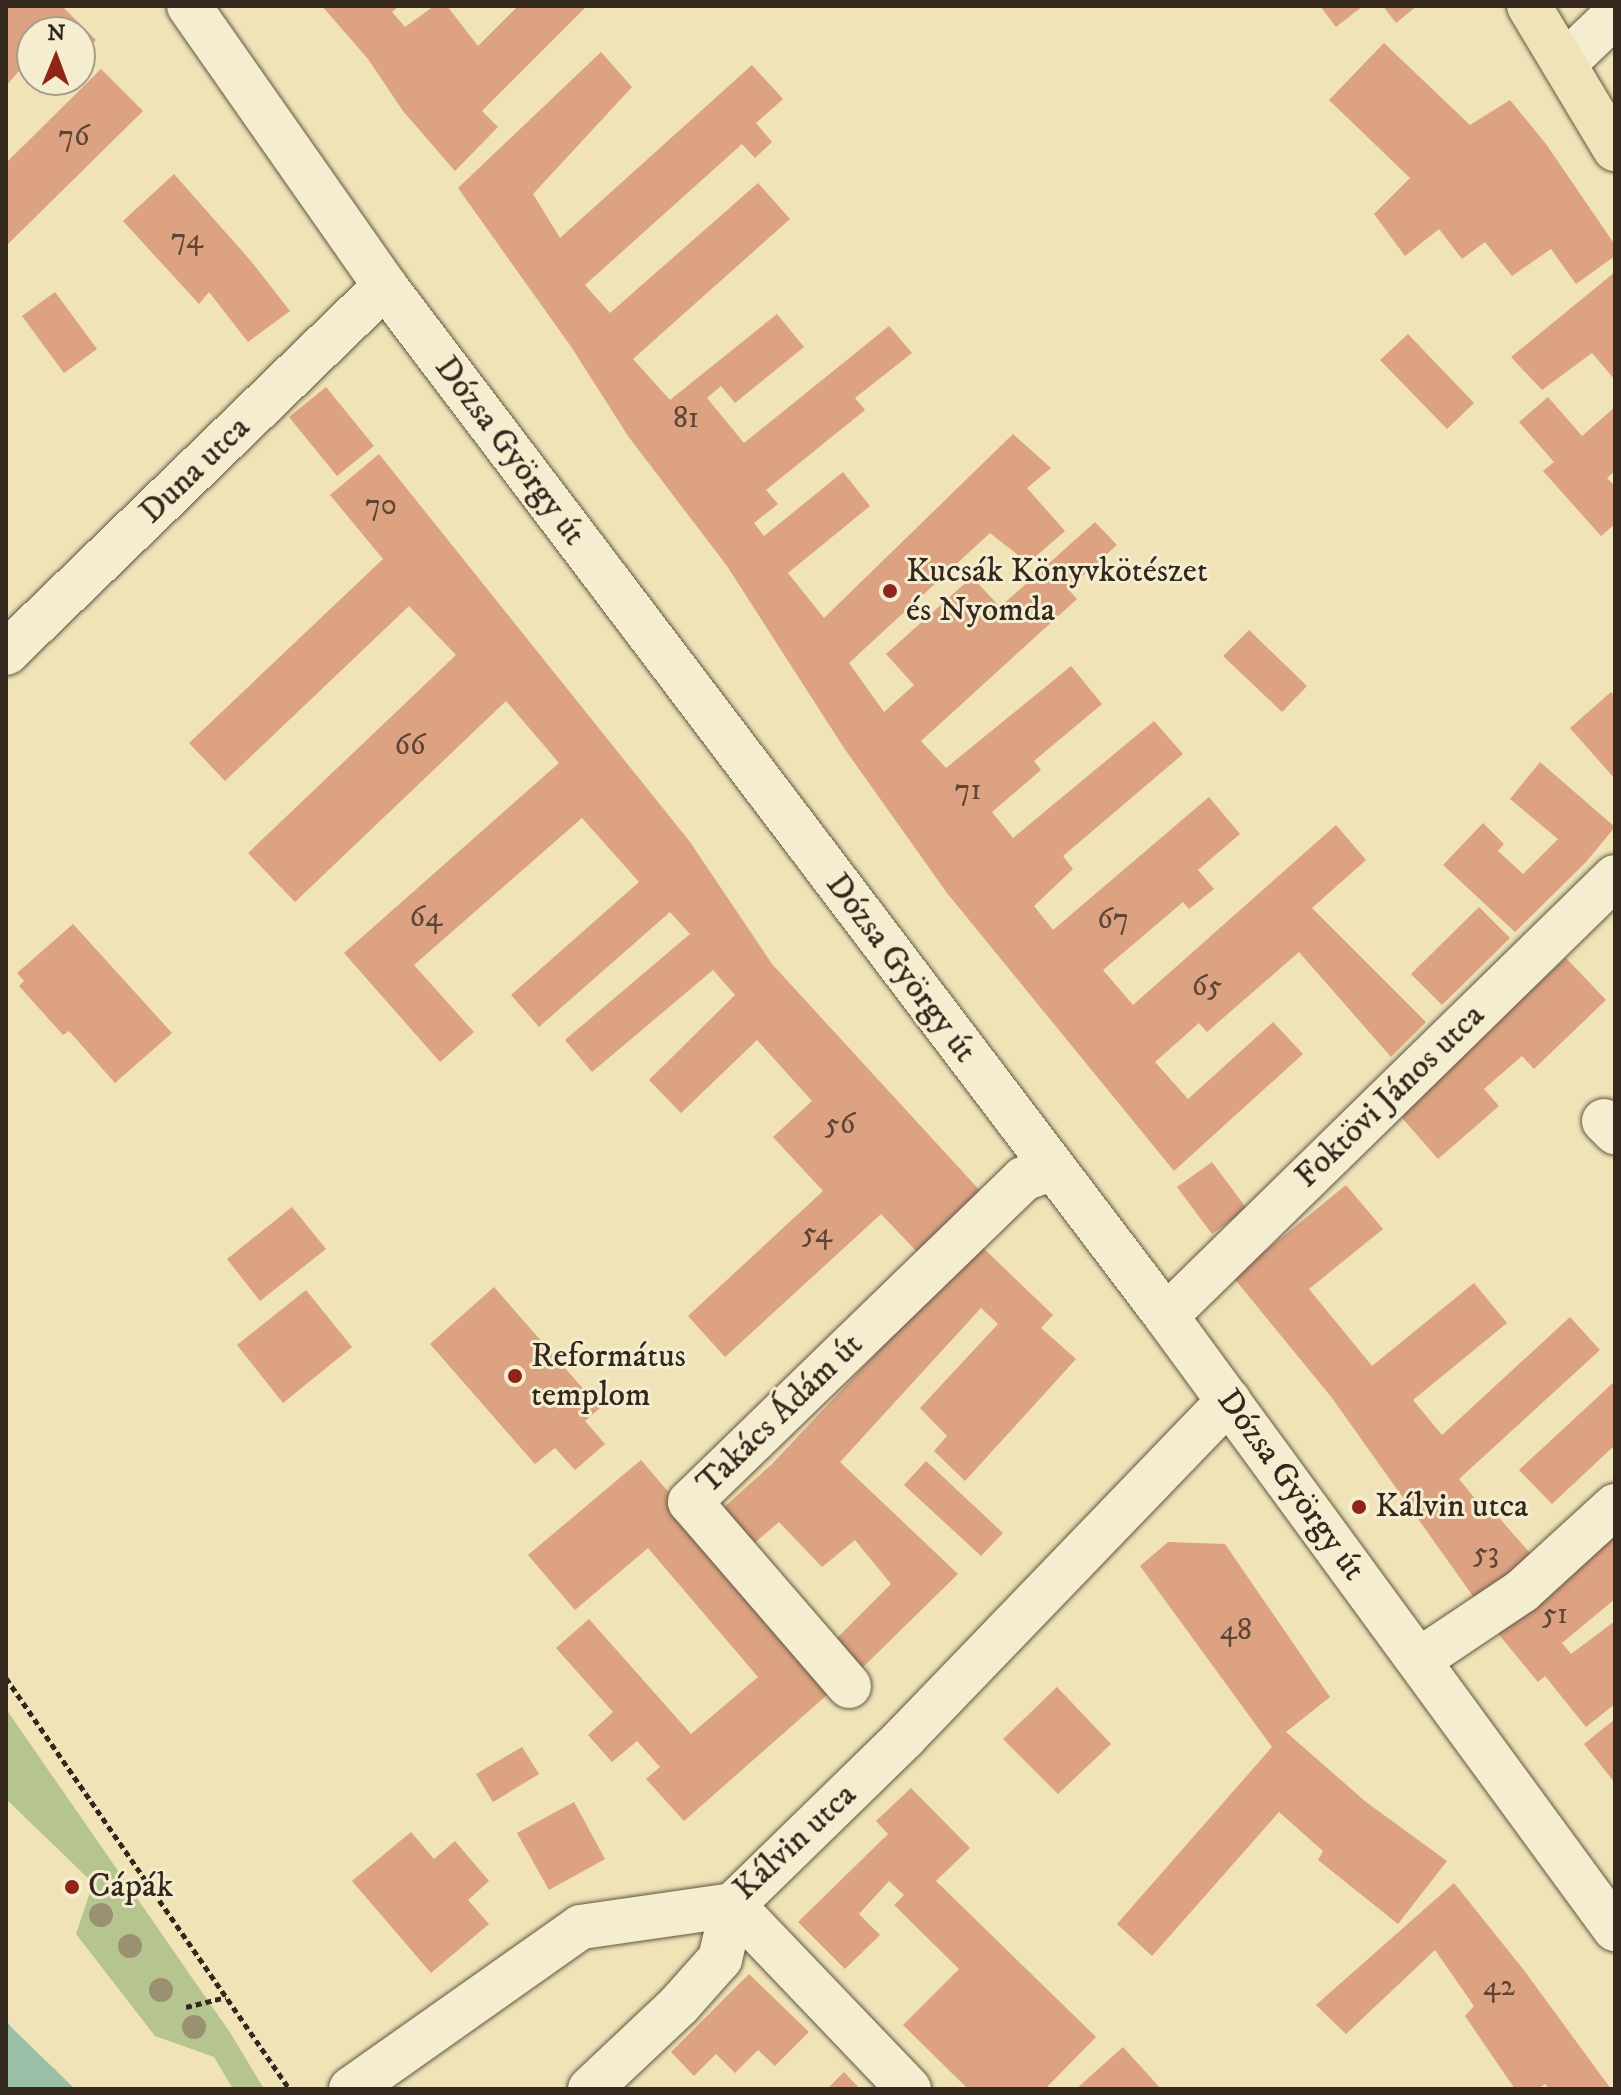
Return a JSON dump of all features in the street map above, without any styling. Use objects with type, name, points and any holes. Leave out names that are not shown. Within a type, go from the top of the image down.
[{"type":"main road","points":[[1529,6],[1615,149]]},
{"type":"street","name":"Dózsa György út","points":[[189,6],[385,286],[1229,1400],[1615,1929]]},
{"type":"street","points":[[1565,63],[1615,15]]},
{"type":"street","name":"Duna utca","points":[[6,653],[385,286]]},
{"type":"street","name":"Foktövi János utca","points":[[1166,1316],[1615,877]]},
{"type":"street","name":"Takács Ádám út","points":[[849,1686],[690,1502],[1023,1179],[1053,1168]]},
{"type":"street","name":"Kálvin utca","points":[[351,2089],[581,1927],[733,1905],[905,1737],[1229,1400]]},
{"type":"street","points":[[1419,1660],[1522,1591],[1615,1506]]},
{"type":"street","points":[[590,2089],[679,2005],[720,1959],[733,1905]]},
{"type":"street","points":[[733,1905],[909,2089]]},
{"type":"path","points":[[6,1678],[290,2089]]},
{"type":"path","points":[[186,2007],[226,1997]]},
{"type":"shaded area","points":[[6,1709],[231,2034],[264,2089],[233,2089],[214,2057],[155,2036],[76,1934],[93,1883],[6,1799]]},
{"type":"shaded area","points":[[6,2020],[11,2027],[75,2089],[6,2089]]},
{"type":"building","points":[[6,6],[62,6],[72,16],[16,16],[16,74],[6,86]]},
{"type":"building","points":[[322,6],[399,6],[392,12],[405,27],[434,6],[447,6],[478,46],[518,6],[587,6],[482,111],[498,127],[455,171],[403,111],[368,59]]},
{"type":"building","points":[[1320,6],[1363,6],[1336,27]]},
{"type":"building","points":[[1383,6],[1417,6],[1396,23]]},
{"type":"building","points":[[1384,43],[1470,125],[1510,100],[1546,144],[1615,245],[1615,256],[1576,284],[1551,249],[1512,276],[1485,242],[1462,259],[1439,229],[1405,256],[1374,214],[1410,178],[1329,100]]},
{"type":"building","points":[[601,52],[632,87],[533,194],[560,238],[752,65],[783,99],[756,123],[772,142],[755,158],[742,144],[585,285],[610,313],[758,183],[790,219],[633,359],[670,400],[777,314],[804,347],[735,403],[721,386],[707,398],[744,443],[889,326],[912,353],[855,398],[865,410],[766,490],[778,504],[754,523],[764,536],[843,472],[870,506],[788,573],[824,618],[1013,434],[1051,468],[1027,488],[1065,531],[1028,563],[990,533],[849,663],[884,712],[914,685],[886,654],[972,577],[1000,607],[1095,522],[1117,545],[1068,589],[1077,599],[921,741],[946,768],[1071,666],[1102,704],[1034,761],[1041,770],[992,812],[1013,838],[1154,721],[1183,754],[1063,856],[1073,869],[1034,906],[1053,930],[1209,797],[1240,834],[1198,870],[1214,889],[1189,909],[1183,902],[1103,970],[1133,1005],[1336,825],[1366,860],[1312,908],[1426,1022],[1391,1057],[1299,952],[1207,1032],[1199,1023],[1155,1062],[1188,1099],[1273,1022],[1303,1054],[1174,1171],[947,893],[844,748],[727,566],[628,436],[572,348],[458,188]]},
{"type":"building","points":[[101,69],[143,111],[6,246],[6,163],[74,96],[96,96],[96,74]]},
{"type":"building","points":[[174,174],[250,260],[290,311],[248,342],[209,292],[199,304],[123,221]]},
{"type":"building","points":[[1615,272],[1615,380],[1592,353],[1542,390],[1511,357]]},
{"type":"building","points":[[55,292],[97,349],[64,373],[22,316]]},
{"type":"building","points":[[1408,334],[1474,403],[1447,429],[1380,360]]},
{"type":"building","points":[[326,387],[374,446],[337,476],[289,417]]},
{"type":"building","points":[[1548,397],[1582,436],[1615,407],[1615,471],[1607,478],[1615,486],[1615,524],[1601,536],[1543,471],[1554,462],[1519,422]]},
{"type":"building","points":[[379,454],[690,842],[772,964],[984,1195],[920,1255],[881,1214],[725,1357],[688,1316],[823,1191],[773,1137],[812,1101],[757,1040],[681,1113],[649,1080],[735,995],[713,970],[592,1072],[565,1040],[690,934],[670,912],[539,1027],[511,995],[639,882],[582,818],[414,965],[474,1032],[440,1062],[344,953],[559,763],[506,701],[295,902],[248,853],[456,655],[409,606],[225,781],[189,743],[383,559],[330,495]]},
{"type":"building","points":[[1249,630],[1307,686],[1282,712],[1223,656]]},
{"type":"building","points":[[1611,692],[1615,697],[1615,779],[1570,728]]},
{"type":"building","points":[[1540,762],[1615,827],[1586,862],[1515,932],[1443,865],[1483,823],[1504,844],[1498,851],[1523,874],[1558,839],[1510,799]]},
{"type":"building","points":[[1479,907],[1510,938],[1442,1005],[1411,974]]},
{"type":"building","points":[[73,924],[172,1033],[115,1083],[69,1031],[63,1035],[19,986],[24,981],[17,973]]},
{"type":"building","points":[[1566,958],[1606,1000],[1534,1069],[1522,1056],[1484,1089],[1499,1106],[1438,1159],[1396,1111]]},
{"type":"building","points":[[1212,1162],[1247,1209],[1212,1234],[1177,1187]]},
{"type":"building","points":[[1346,1185],[1383,1229],[1309,1289],[1372,1366],[1474,1283],[1507,1323],[1413,1400],[1442,1435],[1570,1317],[1600,1350],[1459,1479],[1482,1507],[1487,1504],[1536,1560],[1480,1606],[1332,1398],[1233,1277]]},
{"type":"building","points":[[292,1207],[326,1249],[260,1301],[227,1259]]},
{"type":"building","points":[[979,1244],[1053,1315],[1041,1328],[1076,1359],[965,1481],[934,1451],[947,1436],[920,1408],[998,1324],[981,1308],[840,1462],[958,1574],[860,1670],[832,1643],[891,1584],[855,1540],[822,1567],[779,1522],[752,1545],[721,1510],[772,1464]]},
{"type":"building","name":"Református templom","points":[[494,1287],[600,1408],[585,1421],[605,1444],[575,1470],[555,1448],[535,1464],[430,1344]]},
{"type":"building","points":[[306,1290],[352,1347],[283,1403],[237,1345]]},
{"type":"building","points":[[1615,1381],[1615,1445],[1552,1504],[1519,1470]]},
{"type":"building","points":[[641,1460],[836,1687],[684,1821],[646,1779],[660,1767],[637,1741],[612,1762],[588,1735],[613,1712],[556,1648],[589,1619],[691,1734],[758,1677],[648,1548],[575,1610],[528,1555]]},
{"type":"building","points":[[926,1461],[1003,1533],[981,1556],[904,1485]]},
{"type":"building","points":[[1615,1531],[1615,1599],[1562,1643],[1571,1654],[1615,1621],[1615,1704],[1586,1727],[1545,1676],[1538,1682],[1495,1630]]},
{"type":"building","points":[[1168,1542],[1225,1544],[1330,1697],[1286,1732],[1366,1802],[1447,1861],[1398,1924],[1318,1860],[1323,1851],[1279,1812],[1152,1956],[1117,1924],[1272,1747],[1140,1566]]},
{"type":"building","points":[[1057,1687],[1111,1744],[1058,1794],[1003,1739]]},
{"type":"building","points":[[1615,1719],[1615,1783],[1584,1744]]},
{"type":"building","points":[[522,1747],[539,1774],[493,1802],[476,1774]]},
{"type":"building","points":[[911,1788],[970,1848],[936,1881],[1096,2037],[1045,2089],[968,2089],[903,2025],[959,1969],[894,1905],[904,1895],[889,1881],[859,1914],[880,1935],[845,1969],[798,1922],[888,1834],[876,1821]]},
{"type":"building","points":[[574,1802],[605,1859],[549,1890],[517,1833]]},
{"type":"building","points":[[411,1832],[434,1859],[455,1841],[489,1881],[468,1900],[489,1924],[431,1973],[352,1881]]},
{"type":"building","points":[[1454,1883],[1523,1969],[1611,2089],[1549,2089],[1545,2084],[1538,2089],[1515,2089],[1465,2016],[1474,2006],[1435,1950],[1346,2034],[1316,2005]]},
{"type":"building","points":[[749,1974],[809,2032],[775,2066],[758,2050],[735,2073],[716,2054],[694,2076],[671,2052]]},
{"type":"building","points":[[1123,2047],[1161,2089],[1076,2089]]},
{"type":"building","points":[[844,2072],[860,2089],[827,2089]]},
{"type":"place","name":"Kucsák Könyvkötészet és Nyomda","points":[[890,591]]},
{"type":"place","name":"Református templom","points":[[515,1376]]},
{"type":"place","name":"Kálvin utca","points":[[1359,1507]]},
{"type":"place","name":"Cápák","points":[[72,1887]]}]
